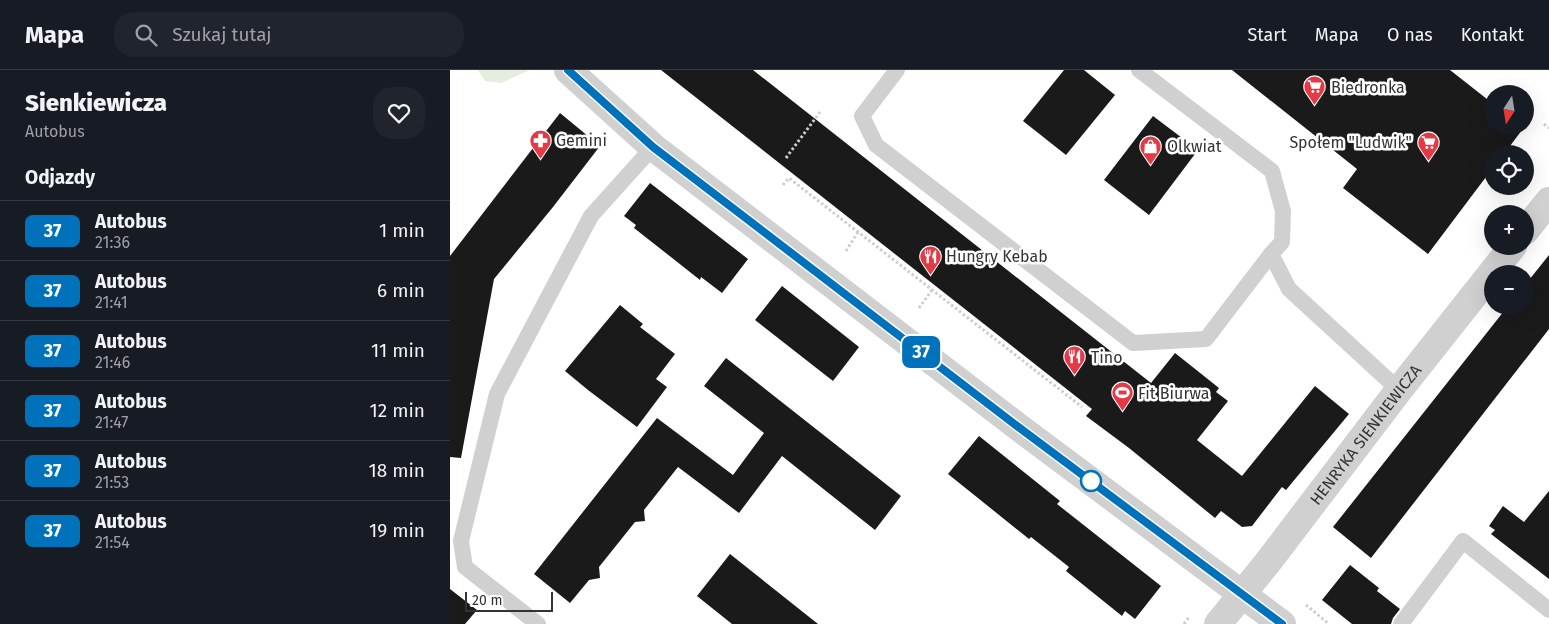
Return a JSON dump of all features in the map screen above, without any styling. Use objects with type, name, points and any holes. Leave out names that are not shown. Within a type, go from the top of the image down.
[{"type":"street","points":[[568,70],[653,147],[1017,426],[1282,624]]},
{"type":"street","points":[[1534,220],[1549,201]]},
{"type":"street","name":"HENRYKA SIENKIEWICZA","points":[[1218,624],[1506,255]]},
{"type":"lane","points":[[898,70],[862,116],[876,145],[1133,343],[1206,340],[1282,242],[1283,211],[1272,172],[1139,70]]},
{"type":"lane","points":[[538,624],[465,567],[461,541],[497,394],[591,216],[653,147]]},
{"type":"lane","points":[[1271,254],[1289,288],[1400,390]]},
{"type":"lane","points":[[1401,624],[1463,541],[1549,610]]},
{"type":"path","points":[[786,158],[820,112]]},
{"type":"path","points":[[1544,124],[1549,128]]},
{"type":"path","points":[[783,185],[789,178],[1082,407]]},
{"type":"path","points":[[846,251],[858,232]]},
{"type":"path","points":[[920,308],[932,290]]},
{"type":"path","points":[[1301,602],[1329,624]]},
{"type":"shaded area","points":[[478,70],[530,70],[501,83],[485,81]]},
{"type":"building","points":[[661,70],[753,70],[1151,383],[1175,353],[1219,388],[1216,392],[1228,401],[1197,440],[1242,476],[1315,386],[1349,414],[1286,490],[1282,487],[1252,526],[1242,527],[1221,511],[1215,518],[1129,448],[1086,416],[1092,409]]},
{"type":"building","points":[[1064,70],[1084,70],[1115,95],[1066,155],[1023,121]]},
{"type":"building","name":"Społem \"Ludwik\"","points":[[1232,70],[1450,70],[1484,97],[1484,135],[1518,135],[1511,145],[1484,145],[1484,180],[1428,254],[1343,188],[1357,169]]},
{"type":"building","points":[[560,113],[600,146],[494,279],[461,458],[450,457],[450,256]]},
{"type":"building","name":"Olkwiat","points":[[1153,116],[1198,150],[1149,215],[1104,180]]},
{"type":"building","points":[[650,183],[748,259],[722,293],[701,277],[700,280],[634,228],[636,225],[624,216]]},
{"type":"building","points":[[1549,255],[1549,329],[1371,558],[1333,527],[1501,315],[1534,315],[1534,274]]},
{"type":"building","points":[[782,286],[859,347],[833,381],[755,320]]},
{"type":"building","points":[[620,305],[643,324],[640,327],[675,354],[656,379],[667,387],[637,427],[565,371]]},
{"type":"building","points":[[726,358],[901,496],[875,530],[782,456],[739,513],[678,467],[644,510],[645,521],[635,522],[599,567],[600,578],[589,580],[570,603],[534,574],[657,418],[733,475],[764,433],[704,386]]},
{"type":"building","points":[[979,436],[1060,501],[1057,504],[1161,586],[1135,619],[1125,611],[1122,616],[1066,571],[1069,567],[1031,537],[1029,539],[948,474]]},
{"type":"building","points":[[1549,491],[1549,579],[1491,534],[1495,530],[1489,526],[1503,506],[1524,522]]},
{"type":"building","points":[[730,554],[818,624],[732,624],[697,596]]},
{"type":"building","points":[[1350,565],[1379,588],[1377,591],[1400,609],[1391,624],[1352,624],[1322,600]]},
{"type":"building","points":[[450,589],[477,610],[465,624],[450,624]]},
{"type":"bus line","name":"37","points":[[568,70],[653,147],[1017,426],[1282,624]]},
{"type":"place","name":"Biedronka","points":[[1315,106]]},
{"type":"place","name":"Gemini","points":[[540,159]]},
{"type":"place","name":"Społem \"Ludwik\"","points":[[1428,161]]},
{"type":"place","name":"Olkwiat","points":[[1151,165]]},
{"type":"place","name":"Hungry Kebab","points":[[930,275]]},
{"type":"place","name":"Tino","points":[[1075,376]]},
{"type":"place","name":"Fit Biurwa","points":[[1122,412]]}]
